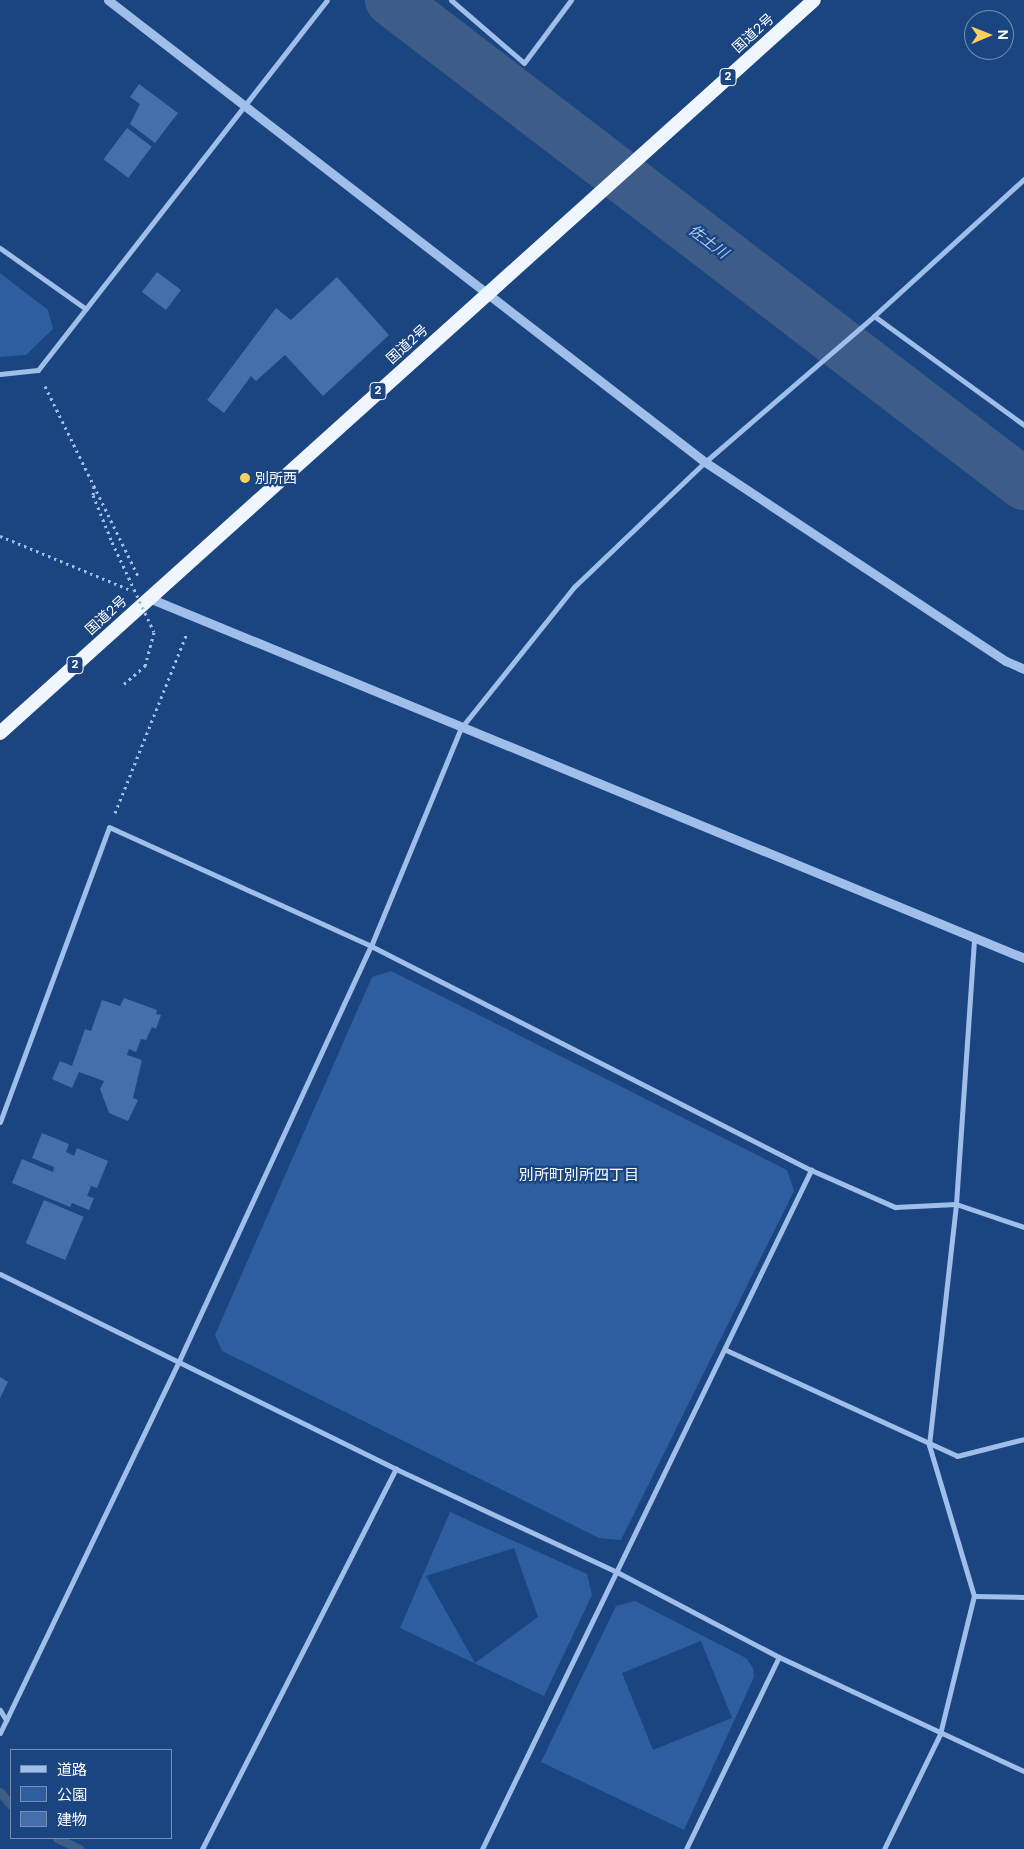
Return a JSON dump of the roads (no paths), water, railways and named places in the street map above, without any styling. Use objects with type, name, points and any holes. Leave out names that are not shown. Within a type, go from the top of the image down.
[{"type":"highway","name":"国道2号","points":[[0,733],[814,0]]},
{"type":"street","points":[[108,0],[489,292],[705,462],[1006,661],[1024,669]]},
{"type":"street","points":[[0,374],[38,370],[244,103],[327,0]]},
{"type":"street","points":[[451,0],[524,62],[571,0]]},
{"type":"street","points":[[0,1733],[178,1363],[370,946],[461,728],[574,586],[705,462],[874,316],[1024,179]]},
{"type":"street","points":[[0,248],[86,309]]},
{"type":"street","points":[[874,316],[1024,425]]},
{"type":"street","points":[[149,598],[461,728],[1024,958]]},
{"type":"street","points":[[0,1122],[109,827],[370,946],[811,1170],[895,1207],[956,1204],[1024,1227]]},
{"type":"street","points":[[884,1849],[940,1734],[974,1596],[929,1445],[956,1204],[974,937]]},
{"type":"street","points":[[482,1849],[615,1571],[726,1350],[811,1170]]},
{"type":"street","points":[[0,1274],[396,1469],[615,1571],[779,1657],[940,1734],[1024,1771]]},
{"type":"street","points":[[726,1350],[929,1445],[957,1456],[1024,1439]]},
{"type":"street","points":[[202,1849],[396,1469]]},
{"type":"street","points":[[974,1596],[1024,1597]]},
{"type":"street","points":[[686,1849],[779,1657]]},
{"type":"street","points":[[0,1710],[6,1720]]},
{"type":"waterway","name":"佐土川","points":[[391,0],[1024,484]]},
{"type":"waterway","points":[[0,1792],[10,1804]]},
{"type":"waterway","points":[[59,1839],[80,1849]]},
{"type":"place","name":"別所西","points":[[245,478]]},
{"type":"district","name":"別所町別所四丁目","points":[[579,1176]]}]
